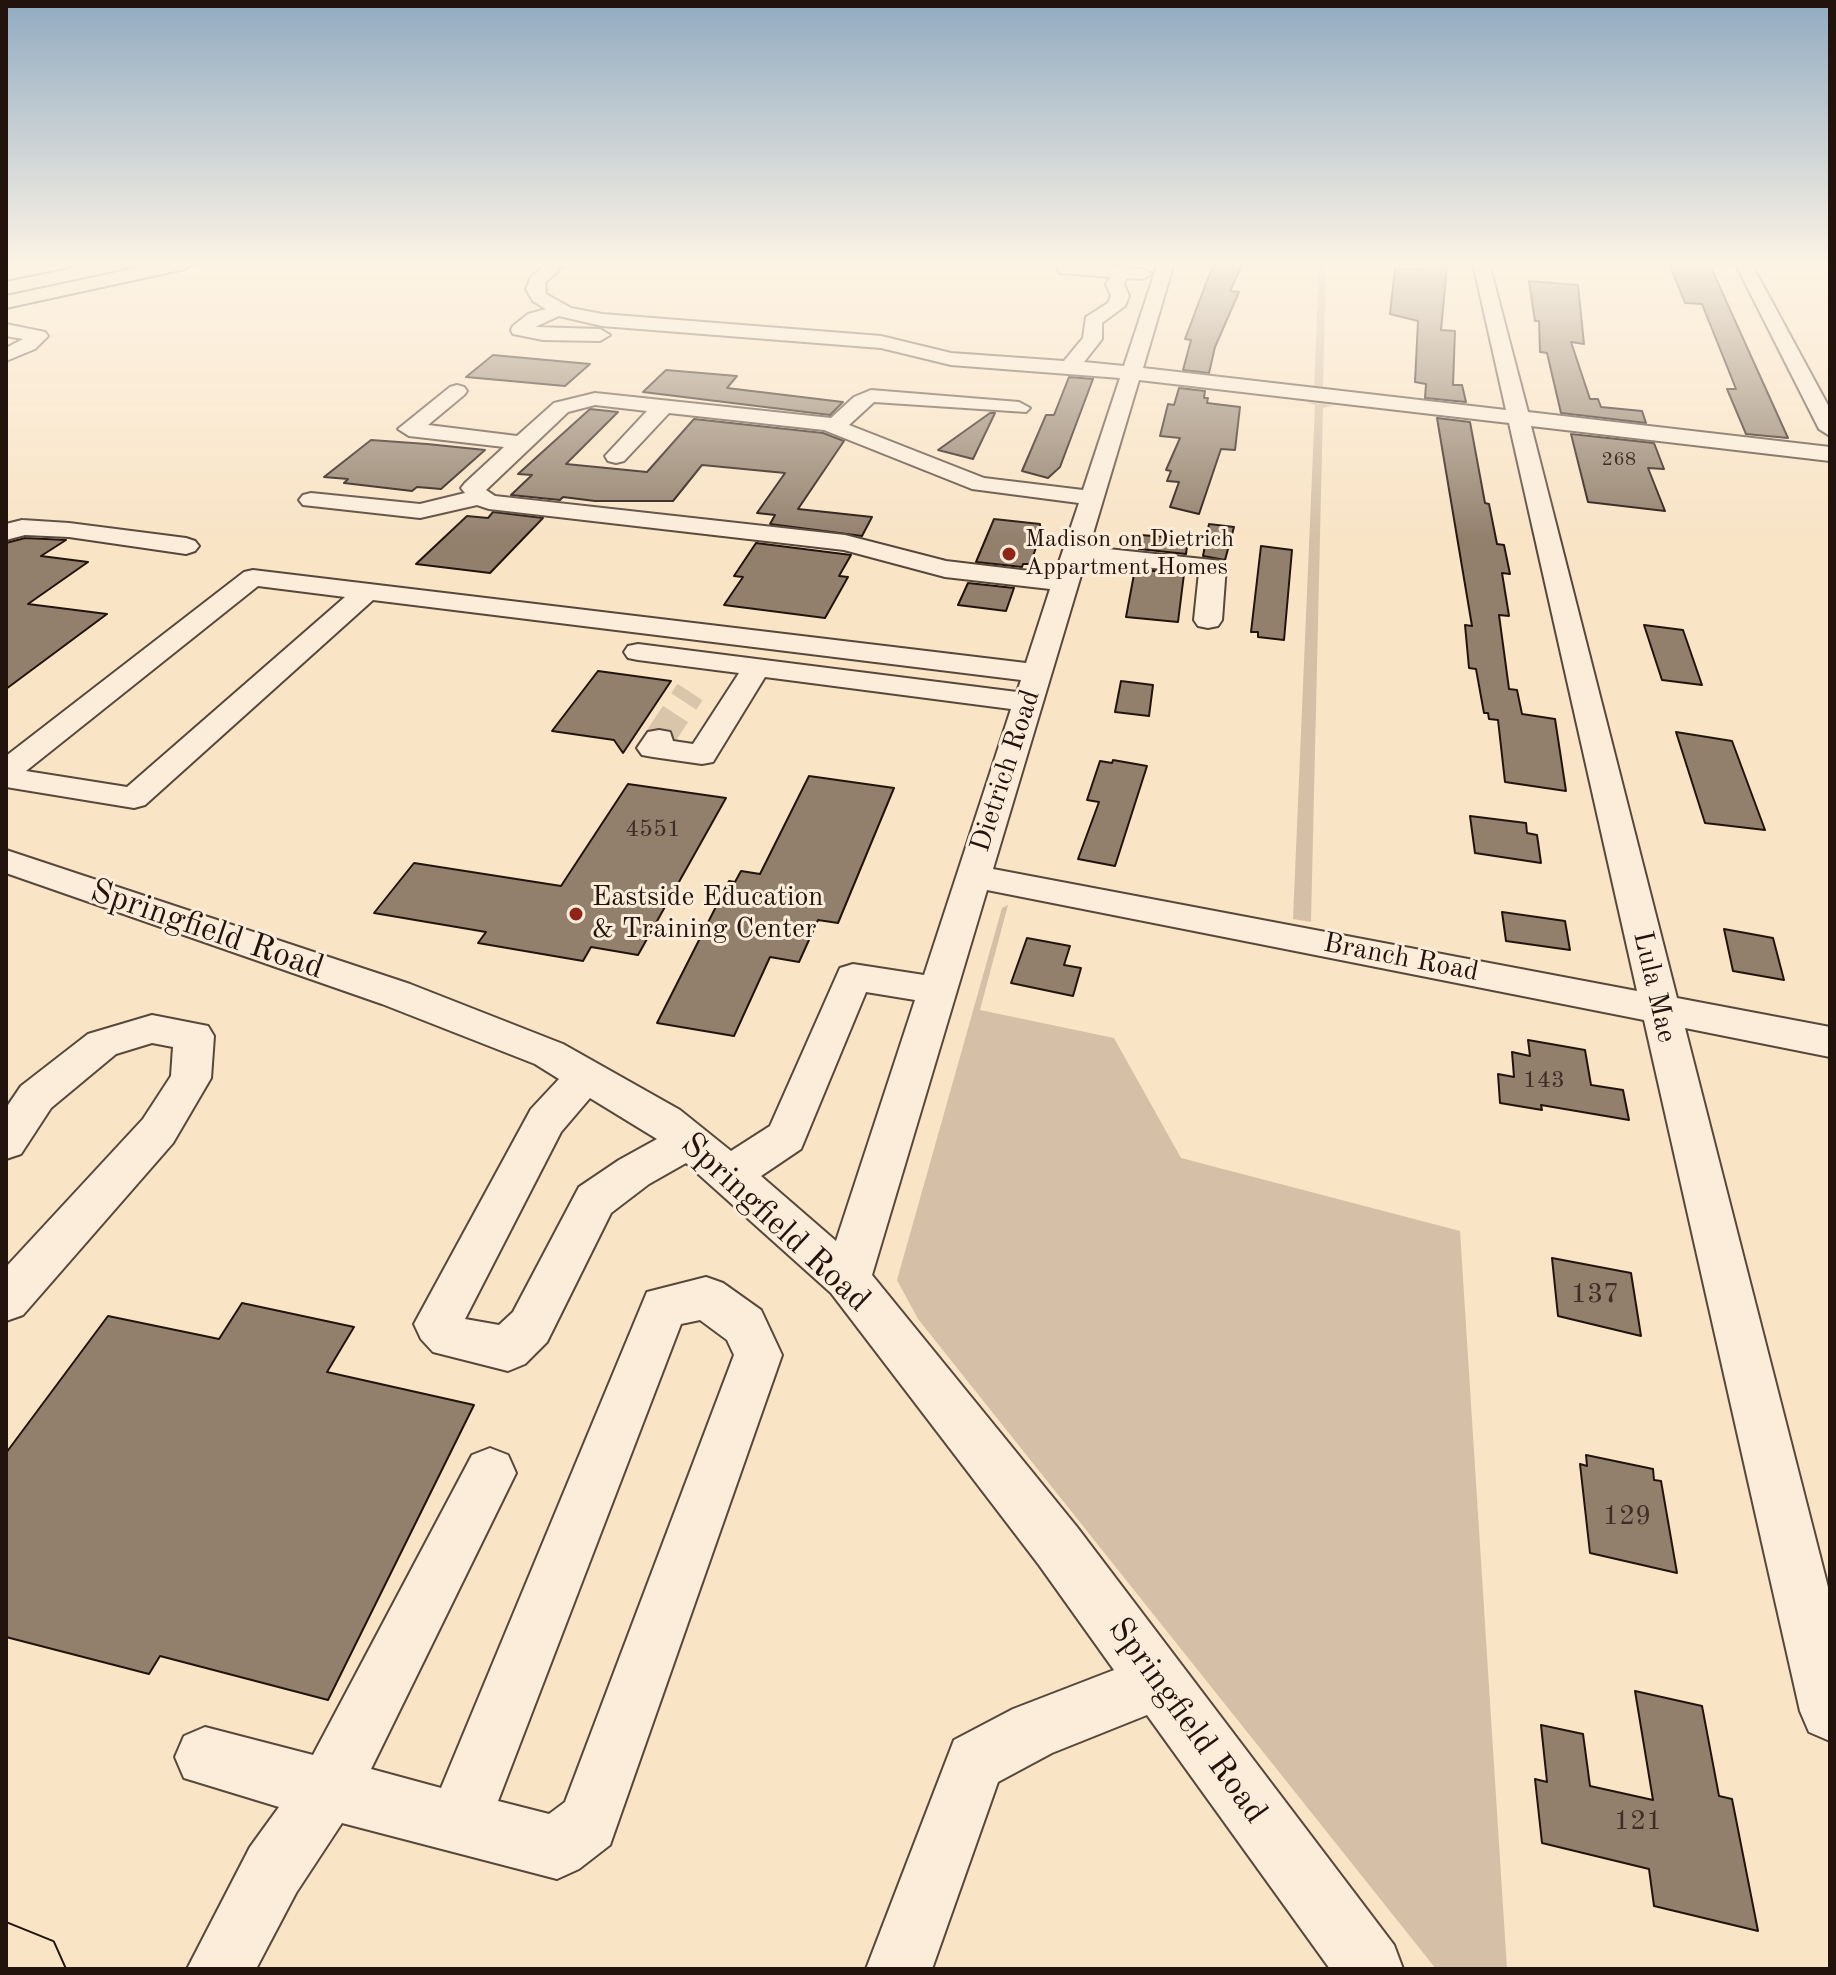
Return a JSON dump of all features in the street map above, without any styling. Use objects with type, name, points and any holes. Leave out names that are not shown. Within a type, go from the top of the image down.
[{"type":"main road","points":[[6,1961],[26,1969]]},
{"type":"street","points":[[832,355],[913,365],[935,355]]},
{"type":"street","points":[[936,355],[973,361]]},
{"type":"street","points":[[976,355],[966,374],[994,376],[1001,363],[1074,362]]},
{"type":"street","points":[[1031,355],[1074,362],[1091,378],[1518,419],[1830,454]]},
{"type":"street","points":[[1074,362],[1079,355]]},
{"type":"street","name":"Dietrich Road","points":[[847,1279],[1138,355]]},
{"type":"street","name":"Lula Mae","points":[[1503,355],[1830,1711]]},
{"type":"street","points":[[1791,355],[1830,429]]},
{"type":"street","points":[[457,391],[409,429],[522,443]]},
{"type":"street","points":[[835,427],[861,401],[871,396],[1019,408]]},
{"type":"street","points":[[1092,498],[974,482],[899,464],[835,427],[804,419],[595,399],[574,401],[561,407],[473,488],[489,502],[845,543],[945,569],[1213,566],[1208,620]]},
{"type":"street","points":[[616,456],[664,406]]},
{"type":"street","points":[[942,494],[974,482]]},
{"type":"street","points":[[311,500],[420,511],[480,497]]},
{"type":"street","points":[[6,533],[22,527],[69,530],[186,546]]},
{"type":"street","points":[[6,774],[253,578],[368,591],[1032,687]]},
{"type":"street","points":[[6,774],[134,798],[368,591]]},
{"type":"street","points":[[638,652],[704,672],[757,667],[1032,687]]},
{"type":"street","points":[[659,739],[653,748],[702,755],[757,667]]},
{"type":"street","name":"Springfield Road","points":[[15,875],[396,994],[549,1054],[665,1122],[730,1174],[847,1279],[1058,1546],[1370,1969]]},
{"type":"street","name":"Branch Road","points":[[973,876],[1830,1042]]},
{"type":"street","points":[[730,1174],[786,1137],[853,977],[937,990]]},
{"type":"street","points":[[6,1142],[36,1097],[102,1044],[152,1029],[194,1036],[191,1078],[158,1131],[6,1300]]},
{"type":"street","points":[[586,1075],[546,1121],[438,1324],[450,1337],[508,1349],[530,1327],[595,1200],[634,1172],[689,1141]]},
{"type":"street","points":[[205,1757],[458,1823],[557,1847],[588,1823],[758,1355],[744,1325],[706,1298],[664,1307],[458,1823]]},
{"type":"street","points":[[220,1969],[273,1870],[329,1788],[490,1473]]},
{"type":"street","points":[[899,1969],[975,1761],[1034,1730],[1158,1682]]},
{"type":"shaded area","points":[[1315,355],[1324,355],[1323,391],[1314,390]]},
{"type":"shaded area","points":[[1306,402],[1334,405],[1323,408],[1311,922],[1293,919],[1315,405]]},
{"type":"shaded area","points":[[1008,905],[980,1010],[1114,1038],[1181,1158],[1460,1231],[1507,1969],[1436,1969],[918,1319],[897,1280],[1002,908]]},
{"type":"building","points":[[493,355],[590,364],[565,386],[466,377]]},
{"type":"building","points":[[1187,355],[1213,355],[1209,373],[1183,370]]},
{"type":"building","points":[[1416,355],[1454,355],[1453,385],[1462,385],[1466,402],[1425,398],[1426,384],[1415,382]]},
{"type":"building","points":[[1548,355],[1575,355],[1590,399],[1598,399],[1601,407],[1642,411],[1646,423],[1561,413]]},
{"type":"building","points":[[1722,355],[1751,355],[1788,438],[1746,434],[1727,389],[1736,389]]},
{"type":"building","points":[[666,370],[737,376],[727,388],[843,402],[830,415],[643,392]]},
{"type":"building","points":[[1069,377],[1093,379],[1060,467],[1048,478],[1022,471],[1046,415],[1054,415]]},
{"type":"building","points":[[1179,388],[1205,391],[1207,403],[1240,407],[1235,450],[1221,449],[1199,514],[1170,507],[1179,482],[1167,481],[1171,471],[1166,470],[1180,438],[1160,436],[1168,404],[1174,405]]},
{"type":"building","points":[[590,409],[618,412],[566,464],[647,472],[694,419],[823,433],[844,441],[798,509],[872,517],[862,536],[770,524],[775,515],[757,513],[785,473],[702,465],[673,501],[595,501],[563,497],[560,500],[511,495],[532,475],[518,474]]},
{"type":"building","points":[[990,413],[995,413],[973,459],[938,450]]},
{"type":"building","points":[[1437,418],[1470,422],[1485,503],[1489,504],[1497,544],[1504,545],[1510,574],[1502,573],[1509,616],[1499,615],[1509,689],[1517,690],[1522,714],[1555,719],[1566,791],[1505,782],[1498,720],[1489,719],[1488,713],[1484,713],[1476,669],[1469,668],[1465,625],[1472,626]]},
{"type":"building","points":[[1571,434],[1654,443],[1664,469],[1648,468],[1665,511],[1588,502]]},
{"type":"building","points":[[371,440],[485,450],[441,489],[417,487],[412,491],[344,483],[348,479],[324,477]]},
{"type":"building","points":[[493,512],[543,518],[490,573],[416,564],[467,516],[488,518]]},
{"type":"building","points":[[994,519],[1040,524],[1040,537],[1030,564],[1023,564],[1022,567],[976,562]]},
{"type":"building","points":[[1209,524],[1234,527],[1225,560],[1203,556]]},
{"type":"building","points":[[1141,535],[1188,539],[1186,554],[1139,549]]},
{"type":"building","points":[[25,538],[66,540],[41,556],[88,562],[28,604],[107,614],[6,689],[6,543]]},
{"type":"building","points":[[756,543],[851,555],[839,576],[848,577],[825,618],[724,605],[743,577],[734,576]]},
{"type":"building","points":[[1261,546],[1292,550],[1284,640],[1258,637],[1258,632],[1251,632]]},
{"type":"building","points":[[1135,569],[1184,574],[1178,622],[1126,617]]},
{"type":"building","points":[[968,583],[1014,588],[1006,611],[958,605]]},
{"type":"building","points":[[1644,625],[1683,630],[1702,685],[1662,680]]},
{"type":"building","points":[[598,671],[671,681],[623,753],[614,740],[552,731]]},
{"type":"building","points":[[1121,681],[1153,685],[1149,716],[1115,712]]},
{"type":"building","points":[[1676,732],[1732,741],[1765,830],[1705,823]]},
{"type":"building","points":[[1113,760],[1147,766],[1115,866],[1078,859],[1099,802],[1087,800],[1100,761],[1112,763]]},
{"type":"building","points":[[809,776],[894,788],[838,923],[818,920],[799,962],[770,957],[734,1036],[657,1023],[729,881],[735,882],[741,871],[760,874]]},
{"type":"building","points":[[628,784],[726,798],[638,955],[591,947],[583,961],[478,943],[486,932],[374,913],[414,863],[561,886]]},
{"type":"building","points":[[1470,816],[1526,823],[1527,833],[1537,835],[1541,863],[1475,853]]},
{"type":"building","points":[[1502,912],[1565,921],[1570,950],[1506,941]]},
{"type":"building","points":[[1724,929],[1773,938],[1784,980],[1733,971]]},
{"type":"building","points":[[1027,938],[1070,946],[1064,965],[1081,968],[1073,996],[1011,983]]},
{"type":"building","points":[[1528,1040],[1585,1050],[1591,1085],[1623,1090],[1629,1120],[1541,1105],[1542,1110],[1500,1103],[1498,1074],[1514,1077],[1512,1052],[1530,1056]]},
{"type":"building","points":[[1552,1258],[1631,1273],[1641,1336],[1558,1316]]},
{"type":"building","points":[[242,1303],[354,1327],[327,1372],[474,1405],[328,1700],[160,1656],[149,1674],[6,1637],[6,1453],[108,1316],[219,1339]]},
{"type":"building","points":[[1586,1455],[1653,1469],[1654,1480],[1661,1481],[1677,1573],[1590,1553],[1580,1464],[1587,1466]]},
{"type":"building","points":[[1635,1691],[1702,1706],[1719,1796],[1732,1799],[1758,1931],[1654,1906],[1649,1869],[1542,1843],[1535,1779],[1547,1782],[1541,1725],[1583,1734],[1590,1786],[1653,1800]]},
{"type":"tunnel","points":[[659,739],[690,692]]},
{"type":"place","name":"Madison on Dietrich Appartment Homes","points":[[1009,554]]},
{"type":"place","name":"Eastside Education & Training Center","points":[[576,914]]}]
